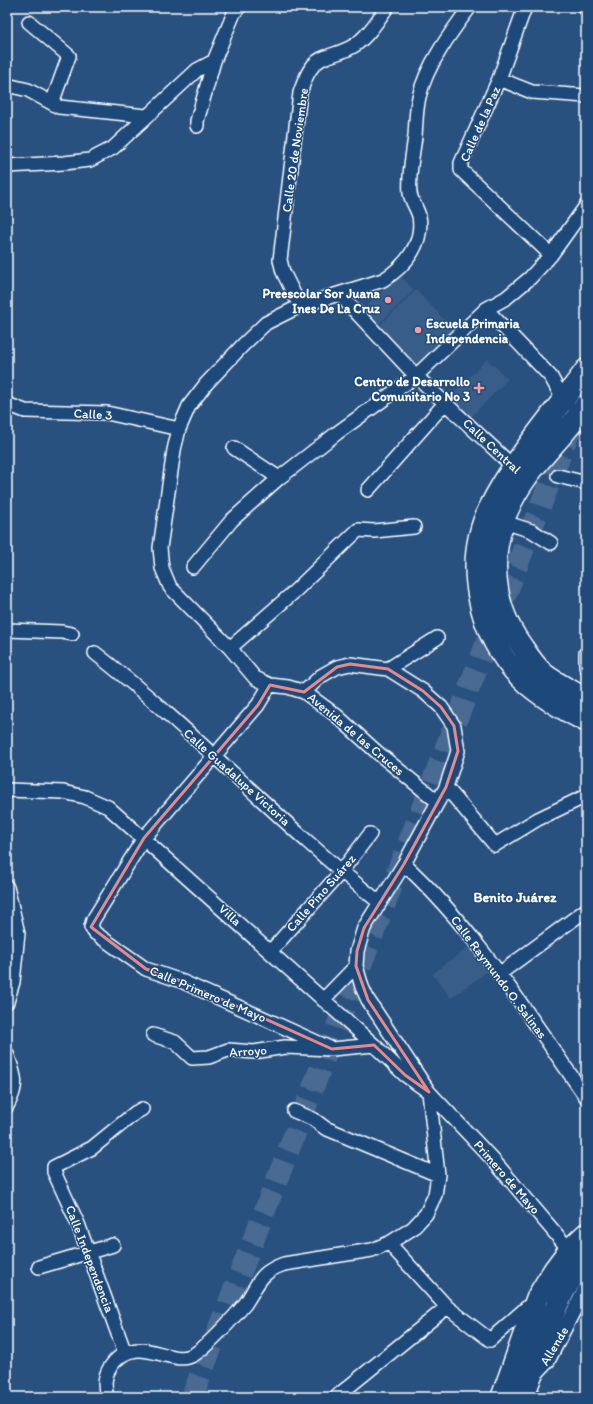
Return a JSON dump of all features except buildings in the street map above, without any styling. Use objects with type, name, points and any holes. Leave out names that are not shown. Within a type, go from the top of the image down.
[{"type":"main road","points":[[586,370],[564,401],[520,473],[515,497],[500,533],[496,572],[497,593],[502,614],[514,636],[530,659],[544,673],[586,699]]},
{"type":"main road","points":[[583,410],[520,473],[488,511],[480,535],[476,557],[477,587],[483,612],[491,635],[506,659],[520,677],[536,692],[586,721]]},
{"type":"main road","points":[[527,1388],[557,1306],[579,1259],[586,1234]]},
{"type":"main road","points":[[502,1397],[537,1298],[554,1270],[579,1259]]},
{"type":"street","points":[[197,126],[196,121],[214,62],[234,13],[239,7]]},
{"type":"street","name":"Calle 20 de Noviembre","points":[[300,306],[283,272],[280,260],[300,93],[307,75],[315,63],[324,57],[346,51],[356,44],[387,7]]},
{"type":"street","name":"Avenida de las Cruces","points":[[438,802],[378,753],[337,716],[304,692],[288,687],[270,686],[255,678],[230,648],[170,588],[162,568],[160,548],[174,450],[179,429],[189,406],[202,390],[243,345],[266,323],[300,306],[383,280],[394,274],[413,252],[418,242],[420,232],[418,215],[410,194],[419,96],[429,72],[450,35],[470,7]]},
{"type":"street","name":"Calle de la Paz","points":[[525,7],[499,79],[461,163],[461,170],[551,254]]},
{"type":"street","points":[[29,22],[69,56],[52,103]]},
{"type":"street","points":[[7,166],[90,160],[113,148],[197,70],[214,62]]},
{"type":"street","points":[[499,79],[532,92],[586,96]]},
{"type":"street","points":[[7,85],[28,90],[59,107],[146,116]]},
{"type":"street","points":[[193,567],[232,520],[279,478],[337,432],[416,376],[486,309],[506,298],[524,283],[551,254],[586,206]]},
{"type":"street","name":"Calle Central","points":[[340,294],[416,376],[446,402],[520,473]]},
{"type":"street","points":[[486,309],[551,377],[564,401],[583,410]]},
{"type":"street","points":[[368,490],[446,402]]},
{"type":"street","name":"Calle 3","points":[[7,404],[25,411],[107,413],[179,429]]},
{"type":"street","points":[[234,448],[279,478]]},
{"type":"street","points":[[558,476],[586,484]]},
{"type":"street","points":[[504,522],[532,531],[551,543]]},
{"type":"street","points":[[230,648],[294,592],[358,530],[374,531],[414,527]]},
{"type":"street","points":[[7,630],[62,632],[72,634]]},
{"type":"street","points":[[388,669],[437,638]]},
{"type":"street","name":"Calle Guadalupe Victoria","points":[[95,653],[136,685],[341,872],[379,902]]},
{"type":"street","points":[[586,654],[586,667]]},
{"type":"street","points":[[107,1397],[104,1388],[106,1374],[114,1363],[125,1353],[141,1349],[186,1358],[194,1354],[224,1326],[245,1303],[258,1281],[270,1269],[284,1264],[372,1250],[391,1242],[413,1228],[426,1214],[434,1195],[438,1175],[429,1092],[368,1000],[362,987],[356,966],[357,951],[364,928],[404,864],[446,787],[458,751],[454,726],[441,707],[423,691],[388,669],[350,664],[337,667],[321,676],[304,692]]},
{"type":"street","points":[[144,838],[215,757],[258,705],[270,686]]},
{"type":"street","points":[[446,787],[495,845],[538,819],[586,796]]},
{"type":"street","name":"Villa","points":[[7,790],[63,792],[85,797],[108,808],[144,838],[374,1046],[404,1075],[429,1092]]},
{"type":"street","name":"Calle Pino Suárez","points":[[270,952],[341,872],[370,834]]},
{"type":"street","name":"Calle Primero de Mayo","points":[[144,838],[93,920],[91,927],[95,933],[146,969],[181,981],[332,1049]]},
{"type":"street","name":"Calle Raymundo O. Salinas","points":[[404,864],[432,890],[499,974],[586,1097]]},
{"type":"street","points":[[7,887],[11,919],[18,934],[13,982],[7,1002]]},
{"type":"street","points":[[499,974],[586,910]]},
{"type":"street","points":[[323,1000],[356,966]]},
{"type":"street","name":"Arroyo","points":[[152,1034],[175,1042],[192,1058],[209,1057],[228,1050],[254,1052],[285,1047],[332,1049],[374,1046]]},
{"type":"street","points":[[7,1054],[16,1080],[13,1095],[7,1106]]},
{"type":"street","name":"Primero de Mayo","points":[[429,1092],[494,1161],[579,1259]]},
{"type":"street","name":"Calle Independencia","points":[[125,1353],[78,1224],[54,1172],[54,1167],[92,1148],[135,1112],[142,1109]]},
{"type":"street","points":[[294,1111],[313,1119],[325,1128],[438,1175]]},
{"type":"street","points":[[391,1242],[395,1250],[446,1307],[490,1340],[537,1298]]},
{"type":"street","points":[[39,1267],[89,1254],[113,1245]]},
{"type":"street","name":"Allende","points":[[527,1388],[548,1361],[586,1289]]},
{"type":"street","points":[[338,1395],[446,1307]]},
{"type":"highlighted area","points":[[350,664],[388,669],[423,691],[441,707],[454,726],[458,751],[446,787],[404,864],[364,928],[357,951],[356,966],[368,1000],[429,1092],[405,1075],[374,1045],[332,1049],[181,981],[146,969],[91,927],[144,838],[258,705],[270,685],[304,692],[337,667]]},
{"type":"shaded area","name":"Preescolar Sor Juana Ines De La Cruz","points":[[399,275],[414,290],[378,325],[363,309]]},
{"type":"shaded area","name":"Escuela Primaria Independencia","points":[[416,290],[457,333],[420,369],[378,327]]},
{"type":"shaded area","name":"Centro de Desarrollo Comunitario No 3","points":[[487,359],[508,379],[470,418],[449,398]]},
{"type":"shaded area","points":[[470,946],[488,971],[451,998],[432,974]]},
{"type":"tunnel","points":[[192,1397],[586,389]]},
{"type":"place","name":"Preescolar Sor Juana Ines De La Cruz","points":[[388,300]]},
{"type":"place","name":"Escuela Primaria Independencia","points":[[418,330]]},
{"type":"place","name":"Centro de Desarrollo Comunitario No 3","points":[[479,388]]},
{"type":"district","name":"Benito Juárez","points":[[515,897]]}]
